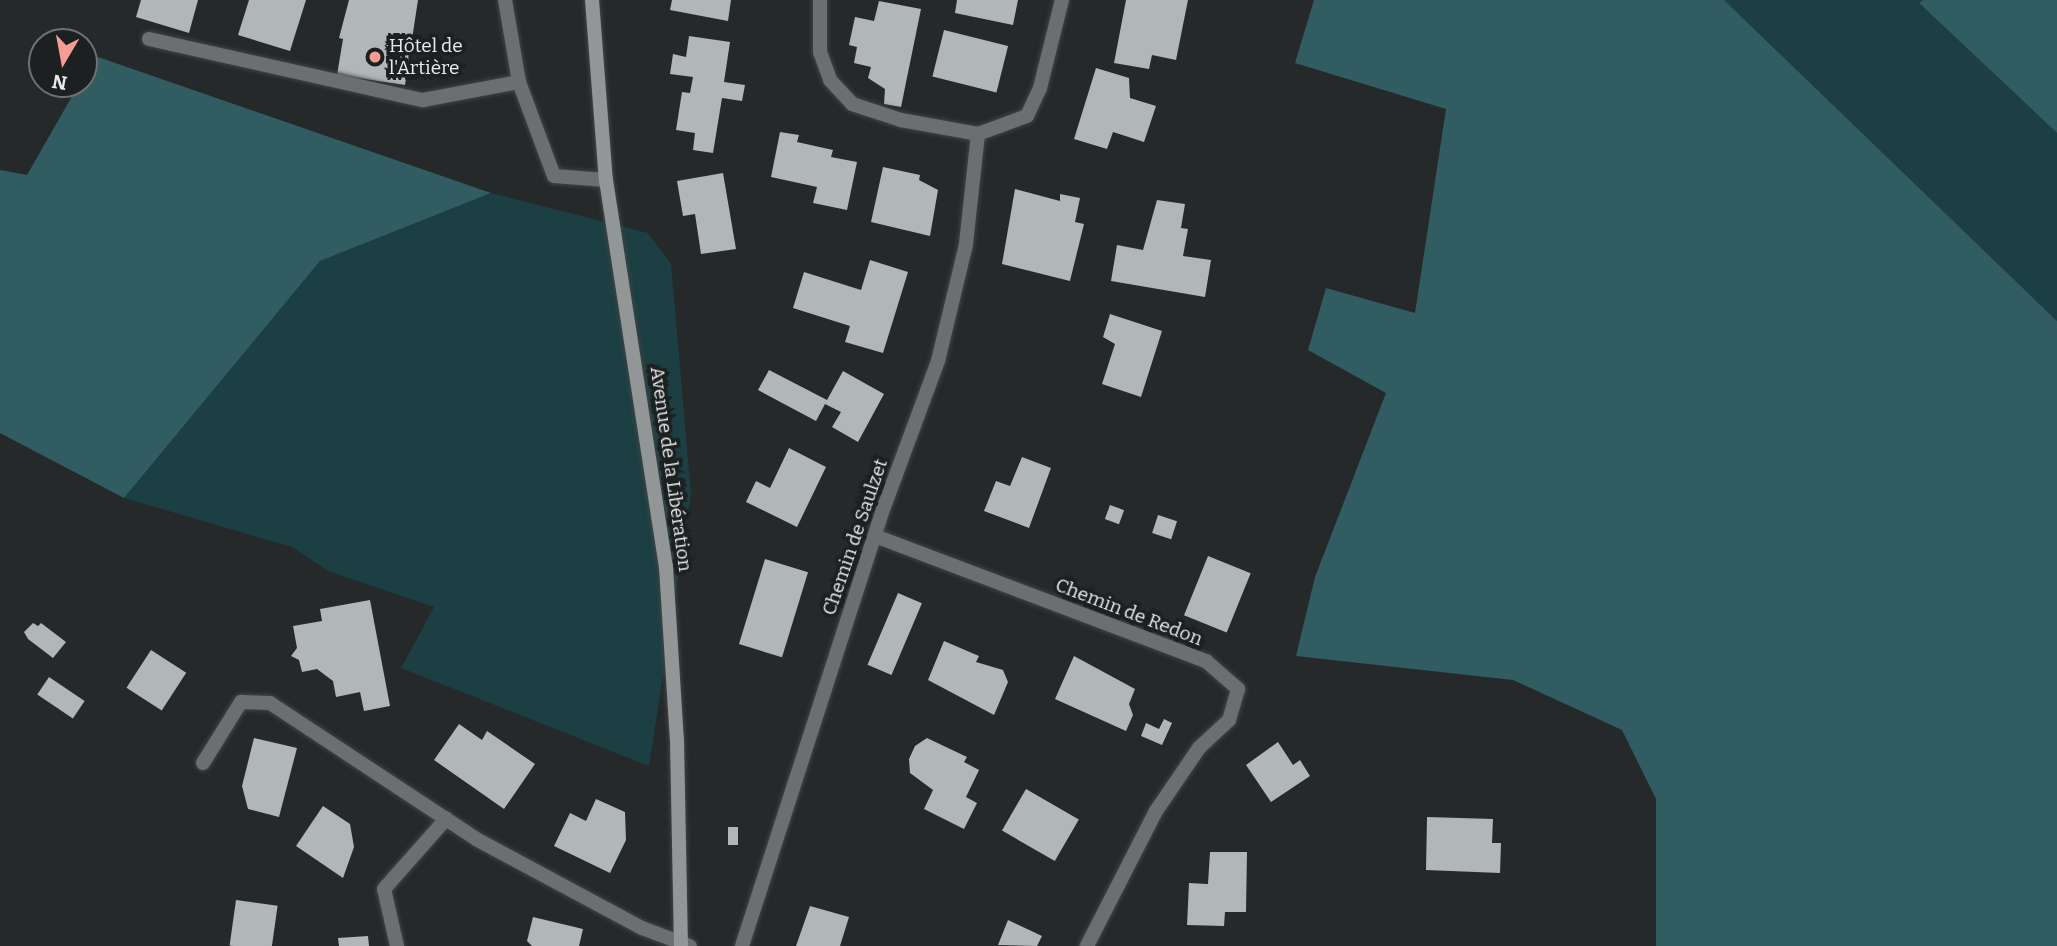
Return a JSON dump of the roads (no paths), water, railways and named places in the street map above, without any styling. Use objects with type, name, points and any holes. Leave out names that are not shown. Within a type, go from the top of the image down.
[{"type":"main road","name":"Avenue de la Libération","points":[[592,0],[606,180],[666,567],[677,740],[684,945]]},
{"type":"street","points":[[505,0],[519,82],[554,176],[606,180]]},
{"type":"street","points":[[820,0],[820,52],[830,80],[852,104],[901,120],[978,134],[1027,116],[1040,88],[1062,0]]},
{"type":"street","points":[[149,39],[423,100],[519,82]]},
{"type":"street","name":"Chemin de Saulzet","points":[[743,946],[874,536],[938,361],[966,244],[978,134]]},
{"type":"street","name":"Chemin de Redon","points":[[874,536],[1206,661],[1238,689],[1229,720],[1199,748],[1156,811],[1087,946]]},
{"type":"street","points":[[203,763],[241,702],[270,703],[446,819],[642,928],[684,945]]},
{"type":"street","points":[[397,946],[384,890],[446,819]]},
{"type":"place","name":"Hôtel de l'Artière","points":[[375,57]]}]
